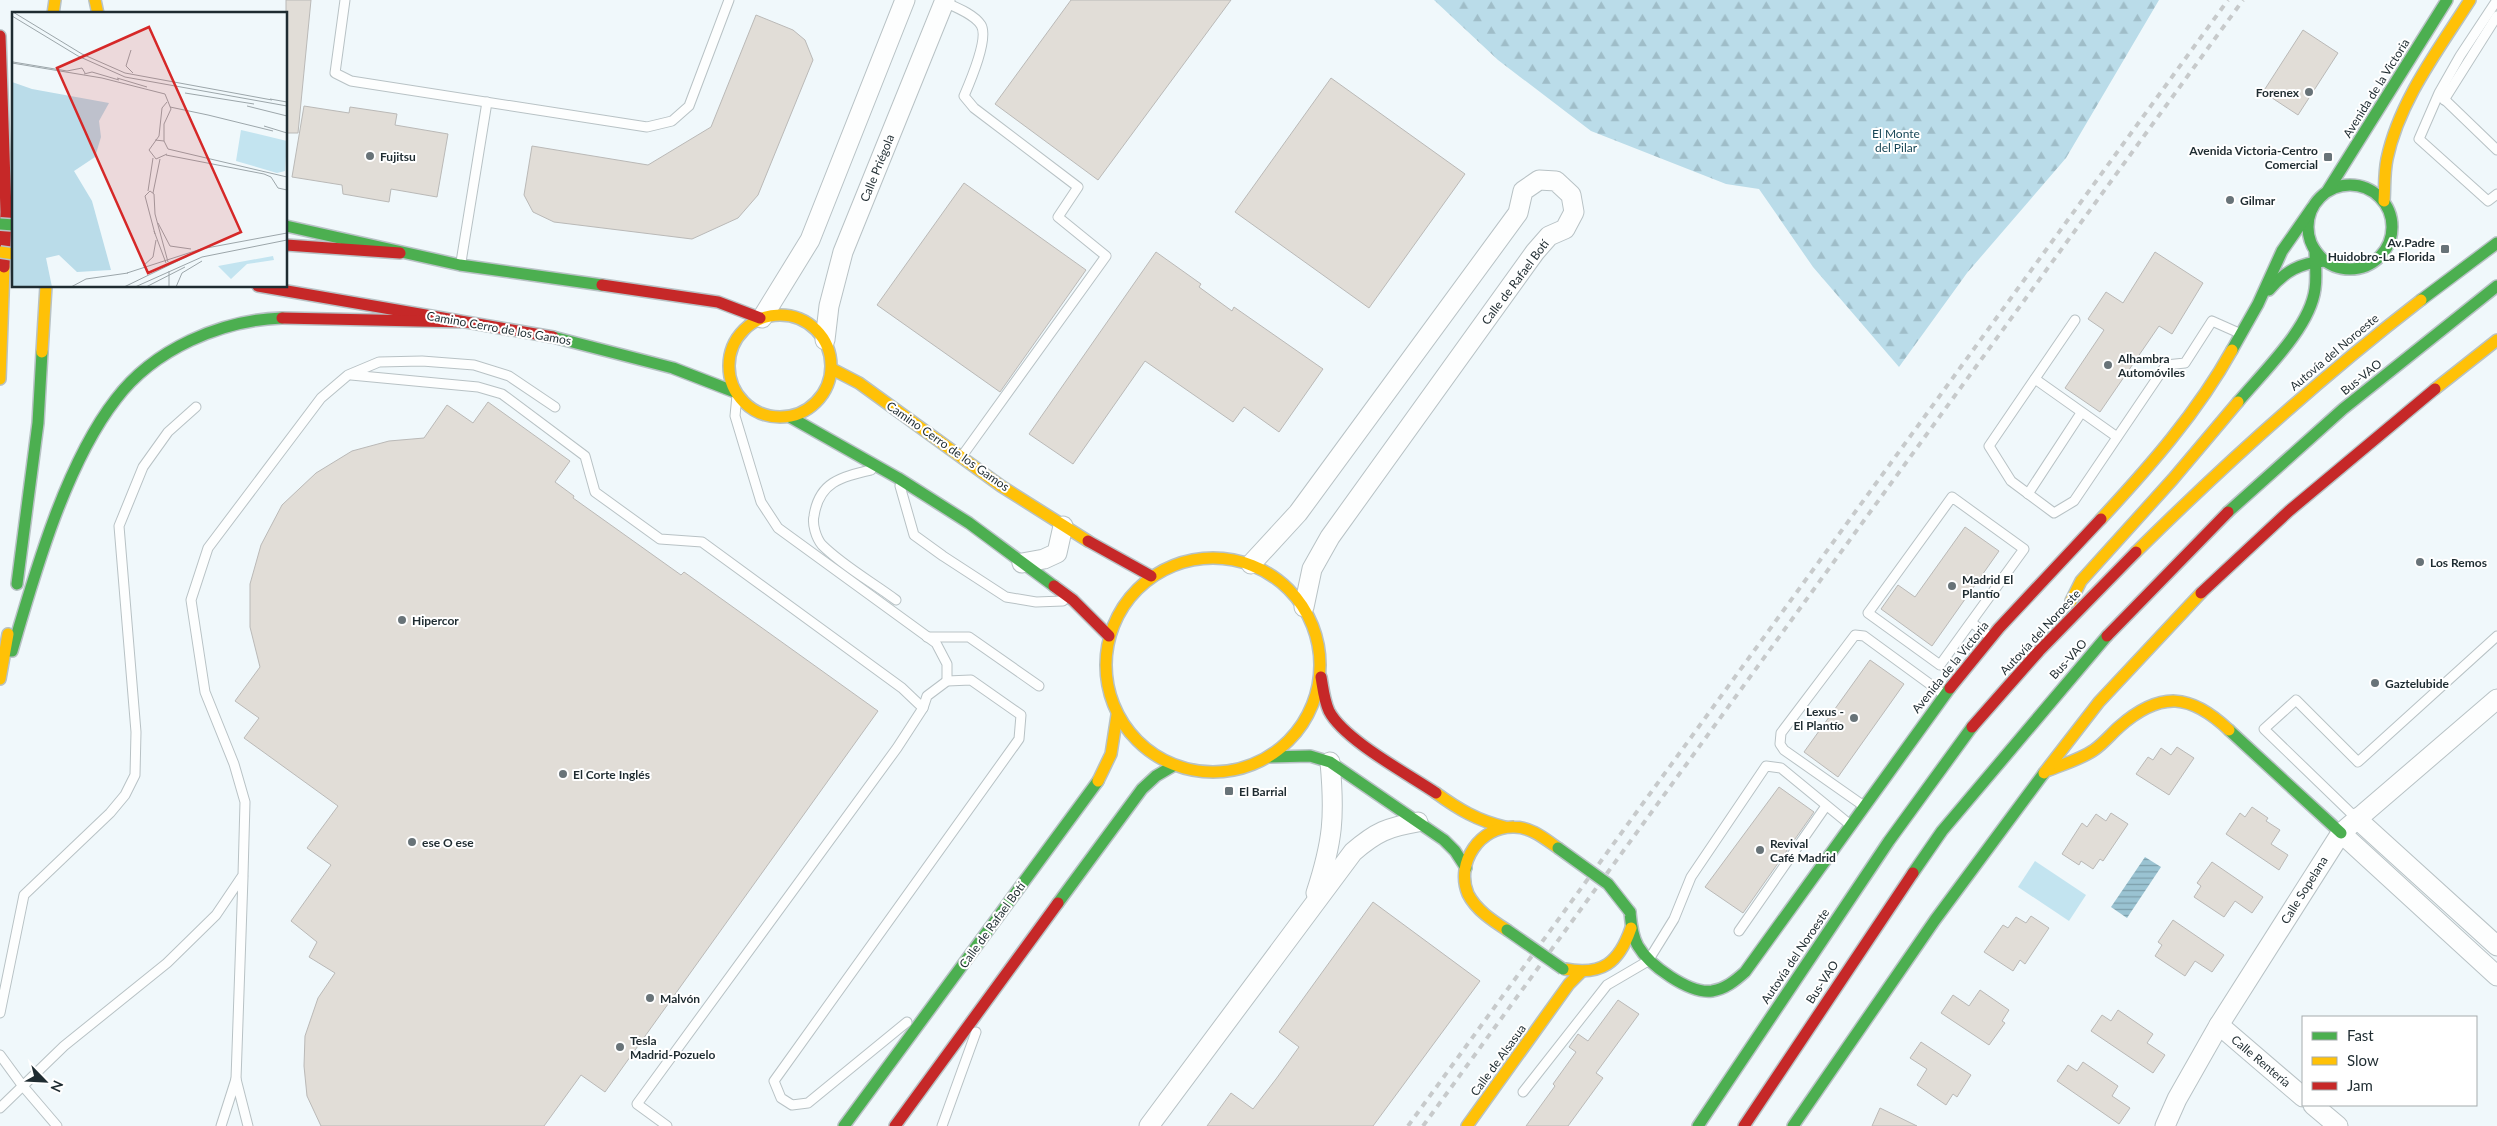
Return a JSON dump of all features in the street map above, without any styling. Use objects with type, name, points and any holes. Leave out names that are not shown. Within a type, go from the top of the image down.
[{"type":"main road","name":"Avenida de la Victoria","points":[[2328,190],[2447,0]]},
{"type":"main road","points":[[2384,201],[2386,164],[2395,134],[2418,87],[2470,0]]},
{"type":"main road","points":[[0,36],[6,212],[0,379]]},
{"type":"main road","points":[[2059,628],[2081,581],[2186,464],[2294,335],[2310,306],[2315,289],[2318,258],[2308,230],[2312,208],[2318,198],[2328,190],[2352,184],[2364,186],[2375,192],[2384,201],[2390,213],[2392,226],[2391,240],[2385,252],[2375,261],[2363,267],[2350,269],[2336,267],[2318,258]]},
{"type":"main road","name":"Avenida de la Victoria","points":[[1648,961],[1696,989],[1709,991],[1722,988],[1736,981],[1754,962],[1849,824],[1944,694],[1991,638],[2136,482],[2191,414],[2217,377],[2241,335],[2258,304],[2282,251],[2312,208]]},
{"type":"main road","points":[[288,226],[460,265],[718,302],[761,318]]},
{"type":"main road","name":"Autovía del Noroeste","points":[[1698,1126],[1876,859],[1919,799],[1989,706],[2059,628],[2197,490],[2324,377],[2425,296],[2497,243]]},
{"type":"main road","points":[[288,245],[400,252]]},
{"type":"main road","name":"Avenida de la Victoria","points":[[2258,304],[2281,276],[2293,266],[2318,258]]},
{"type":"main road","name":"Bus-VAO","points":[[1744,1126],[1863,945],[1942,831],[2088,656],[2235,505],[2343,409],[2497,286]]},
{"type":"main road","points":[[0,679],[23,548],[38,423],[46,288]]},
{"type":"main road","name":"Camino Cerro de los Gamos","points":[[269,288],[571,340],[673,368],[736,393]]},
{"type":"main road","points":[[778,314],[805,320],[825,340],[830,354],[832,369],[828,386],[819,400],[806,411],[790,417],[775,417],[761,414],[748,406],[736,393],[730,376],[729,358],[734,342],[745,328],[761,318],[778,314]]},
{"type":"main road","points":[[5,651],[12,650],[45,542],[62,500],[97,427],[117,397],[158,361],[179,347],[210,334],[237,324],[271,319],[464,322]]},
{"type":"main road","points":[[1793,1126],[1950,898],[2098,704],[2213,580],[2394,420],[2497,340]]},
{"type":"main road","name":"Camino Cerro de los Gamos","points":[[832,369],[859,383],[1106,554],[1151,576]]},
{"type":"main road","points":[[790,417],[898,478],[969,523],[1073,600],[1109,636]]},
{"type":"main road","points":[[1321,671],[1314,701],[1300,727],[1280,749],[1269,757],[1232,771],[1209,773],[1174,766],[1151,753],[1140,744],[1117,715],[1107,681],[1105,663],[1109,636],[1125,602],[1151,576],[1182,561],[1217,556],[1251,564],[1281,581],[1304,607],[1317,638],[1321,671],[1324,696],[1330,712],[1339,725],[1397,768],[1468,815],[1486,824],[1505,828]]},
{"type":"main road","points":[[2045,772],[2100,747],[2119,727],[2138,713],[2169,700],[2184,700],[2202,706],[2213,715],[2341,833]]},
{"type":"main road","name":"Calle de Rafael Botí","points":[[844,1126],[1070,819],[1110,760],[1115,743],[1117,715]]},
{"type":"main road","points":[[1269,757],[1310,756],[1330,762],[1444,840],[1455,851],[1466,868]]},
{"type":"main road","points":[[895,1126],[991,991],[1133,800],[1150,779],[1159,772],[1174,766]]},
{"type":"main road","points":[[1070,819],[1084,818]]},
{"type":"main road","points":[[1631,928],[1627,945],[1618,958],[1609,964],[1594,971],[1581,972],[1562,968],[1476,906],[1468,893],[1464,878],[1472,848],[1483,837],[1496,829],[1505,828],[1527,829],[1558,848],[1614,888],[1623,897],[1630,912],[1631,928],[1638,947],[1648,961]]},
{"type":"main road","points":[[1006,972],[1012,949],[1095,833]]},
{"type":"main road","points":[[1609,964],[1630,960],[1648,961]]},
{"type":"main road","name":"Calle de Alsasua","points":[[1551,1010],[1562,983],[1562,968]]},
{"type":"main road","name":"Calle de Alsasua","points":[[1467,1126],[1569,984],[1581,972]]},
{"type":"street","points":[[761,318],[810,240],[905,0]]},
{"type":"street","name":"Calle Priégola","points":[[825,340],[829,306],[843,252],[945,1]]},
{"type":"street","name":"Calle de Rafael Botí","points":[[1251,564],[1298,513],[1518,213],[1523,191],[1539,180],[1556,181],[1571,195],[1574,212],[1565,229],[1549,236],[1535,252],[1330,537],[1312,569],[1304,607]]},
{"type":"street","points":[[1022,563],[1044,559],[1057,553],[1063,526]]},
{"type":"street","name":"Calle Sopelana","points":[[2165,1126],[2177,1099],[2219,1025],[2341,833],[2356,818],[2497,699]]},
{"type":"street","points":[[1311,908],[1329,854],[1332,833],[1334,806],[1330,762]]},
{"type":"street","points":[[2356,818],[2497,946]]},
{"type":"street","points":[[1149,1126],[1353,852],[1372,835],[1385,829],[1418,822]]},
{"type":"street","points":[[2341,833],[2497,976]]},
{"type":"street","name":"Calle Rentería","points":[[2219,1025],[2302,1096]]},
{"type":"street","points":[[2314,1106],[2338,1126]]},
{"type":"lane","points":[[345,0],[335,73],[351,81],[647,127],[672,122],[688,106],[729,0]]},
{"type":"lane","points":[[2415,51],[2432,41],[2458,0]]},
{"type":"lane","points":[[2496,0],[2460,56],[2442,97],[2419,139],[2488,201],[2497,194]]},
{"type":"lane","points":[[945,1],[971,16],[981,25],[983,39],[964,96],[974,108],[1078,187],[1058,217],[1106,256],[962,456]]},
{"type":"lane","points":[[2442,97],[2497,16]]},
{"type":"lane","points":[[2442,97],[2497,150]]},
{"type":"lane","points":[[460,265],[487,102]]},
{"type":"lane","points":[[2075,320],[1988,446],[2011,481],[2054,513],[2074,501],[2166,365],[2184,363],[2212,321],[2241,335]]},
{"type":"lane","points":[[221,1126],[236,1079],[245,802],[234,764],[205,692],[191,600],[208,548],[321,398],[348,375],[379,362],[422,361],[474,364],[509,376],[555,407]]},
{"type":"lane","points":[[348,375],[478,387],[502,394],[585,456],[595,492],[660,539],[702,542],[902,688],[923,708]]},
{"type":"lane","points":[[2035,379],[2117,437]]},
{"type":"lane","points":[[736,393],[735,416],[761,502],[778,528],[936,643],[947,664],[947,681]]},
{"type":"lane","points":[[0,1012],[24,895],[110,813],[125,795],[136,775],[136,732],[119,526],[143,467],[168,432],[196,407]]},
{"type":"lane","points":[[2028,494],[2081,413]]},
{"type":"lane","points":[[881,468],[847,476],[828,486],[816,499],[813,522],[820,543],[833,555],[896,600]]},
{"type":"lane","points":[[898,478],[914,535],[944,556],[1006,597],[1036,602],[1073,600]]},
{"type":"lane","points":[[1952,497],[2024,549],[1971,622],[1940,665],[1868,614],[1952,497]]},
{"type":"lane","points":[[1971,622],[1991,638]]},
{"type":"lane","points":[[1863,805],[1784,750],[1780,744],[1781,733],[1855,635],[1864,636],[1944,694]]},
{"type":"lane","points":[[2356,818],[2264,729],[2296,700],[2358,762],[2497,636]]},
{"type":"lane","points":[[927,637],[969,637],[1039,686]]},
{"type":"lane","points":[[668,1126],[637,1104],[897,748],[923,708],[927,696],[947,681],[971,680],[1021,715],[1019,738],[774,1081],[781,1098],[792,1105],[808,1103],[940,996]]},
{"type":"lane","points":[[1523,1092],[1607,984],[1648,961],[1674,919],[1691,877],[1766,766],[1781,768],[1849,824]]},
{"type":"lane","points":[[1739,931],[1826,806]]},
{"type":"lane","points":[[0,1108],[64,1046],[174,956],[216,915],[243,875]]},
{"type":"lane","points":[[942,1126],[991,991]]},
{"type":"lane","points":[[0,1055],[22,1086],[57,1126]]},
{"type":"lane","points":[[236,1079],[248,1126]]},
{"type":"green space","name":"El Monte del Pilar","points":[[1434,0],[2159,0],[2066,158],[1967,273],[1899,367],[1813,267],[1759,189],[1726,184],[1591,131],[1498,60]]},
{"type":"shaded area","points":[[2145,857],[2161,867],[2127,918],[2111,907]]},
{"type":"shaded area","points":[[2035,861],[2086,895],[2069,921],[2018,887]]},
{"type":"building","points":[[286,0],[311,0],[298,133],[288,133],[288,12],[286,12]]},
{"type":"building","points":[[1071,0],[1231,0],[1098,180],[995,104]]},
{"type":"building","points":[[756,15],[793,30],[805,40],[813,60],[758,195],[738,218],[692,239],[554,222],[533,212],[524,195],[532,146],[648,165],[711,127]]},
{"type":"building","points":[[2303,30],[2338,53],[2298,115],[2263,92]]},
{"type":"building","points":[[1331,78],[1465,174],[1369,308],[1235,212]]},
{"type":"building","name":"Fujitsu","points":[[304,106],[349,113],[350,107],[397,114],[395,125],[448,134],[437,197],[391,189],[389,202],[343,194],[342,185],[292,177]]},
{"type":"building","points":[[964,183],[1086,270],[1000,392],[877,305]]},
{"type":"building","points":[[1156,252],[1201,284],[1199,287],[1232,311],[1234,307],[1323,369],[1279,432],[1244,407],[1233,422],[1145,361],[1073,464],[1029,434]]},
{"type":"building","points":[[2155,252],[2203,283],[2172,334],[2159,326],[2100,412],[2065,388],[2104,330],[2088,319],[2106,292],[2123,303]]},
{"type":"building","name":"El Corte Inglés","points":[[488,402],[570,461],[555,482],[574,496],[573,498],[681,575],[684,572],[878,711],[605,1092],[581,1075],[544,1126],[321,1126],[307,1096],[304,1066],[305,1036],[318,998],[335,973],[309,957],[317,942],[291,921],[331,865],[307,848],[338,806],[244,738],[259,718],[235,701],[260,667],[250,627],[250,584],[261,545],[282,505],[316,473],[352,451],[389,441],[424,438],[447,405],[473,423]]},
{"type":"building","points":[[1965,527],[1999,551],[1932,646],[1881,609],[1898,585],[1915,597]]},
{"type":"building","name":"Lexus - El Plantío","points":[[1870,660],[1904,684],[1838,777],[1804,752]]},
{"type":"building","points":[[2177,747],[2194,758],[2169,795],[2136,774],[2148,757],[2153,760],[2161,748],[2171,755]]},
{"type":"building","name":"Revival Café Madrid","points":[[1779,787],[1814,812],[1743,913],[1705,887]]},
{"type":"building","points":[[2252,807],[2268,818],[2266,821],[2280,830],[2271,844],[2288,855],[2279,870],[2226,834],[2240,813],[2245,817]]},
{"type":"building","points":[[2111,813],[2128,824],[2103,861],[2100,859],[2093,869],[2081,861],[2079,865],[2062,854],[2082,823],[2087,827],[2096,814],[2106,821]]},
{"type":"building","points":[[2212,862],[2263,897],[2252,913],[2235,901],[2224,917],[2194,897],[2201,886],[2197,883]]},
{"type":"building","points":[[1373,902],[1480,981],[1373,1126],[1207,1126],[1231,1093],[1253,1109],[1276,1079],[1299,1047],[1279,1032]]},
{"type":"building","points":[[2031,916],[2049,928],[2025,964],[2020,960],[2013,971],[1984,952],[2003,925],[2008,928],[2016,917],[2026,923]]},
{"type":"building","points":[[2173,920],[2224,955],[2212,972],[2195,961],[2185,976],[2155,956],[2162,945],[2158,942]]},
{"type":"building","points":[[1980,990],[2009,1010],[2002,1021],[2005,1023],[1989,1045],[1941,1013],[1953,995],[1969,1006]]},
{"type":"building","points":[[1618,1000],[1639,1014],[1596,1073],[1603,1078],[1568,1126],[1526,1126],[1555,1086],[1553,1084],[1576,1052],[1569,1047],[1578,1034],[1588,1041]]},
{"type":"building","points":[[2118,1010],[2153,1034],[2147,1043],[2165,1055],[2153,1073],[2091,1031],[2102,1015],[2111,1021]]},
{"type":"building","points":[[1921,1042],[1971,1075],[1957,1097],[1953,1094],[1946,1105],[1917,1085],[1927,1069],[1910,1058]]},
{"type":"building","points":[[2083,1062],[2118,1086],[2112,1096],[2130,1108],[2119,1124],[2057,1081],[2068,1065],[2077,1071]]},
{"type":"building","points":[[1880,1108],[1917,1126],[1872,1126]]},
{"type":"railway","points":[[1408,1126],[2228,0]]},
{"type":"railway","points":[[1423,1126],[2243,0]]},
{"type":"traffic: fast","points":[[2328,190],[2447,0]]},
{"type":"traffic: fast","points":[[2350,185],[2366,188],[2380,197],[2389,211],[2392,227],[2389,243],[2380,257],[2366,266],[2350,269],[2334,266],[2320,257],[2311,243],[2308,227],[2311,211],[2320,197],[2334,188],[2350,185]]},
{"type":"traffic: fast","points":[[2232,350],[2258,304],[2282,251],[2312,208]]},
{"type":"traffic: fast","points":[[0,224],[12,225]]},
{"type":"traffic: fast","points":[[288,226],[460,265],[602,285]]},
{"type":"traffic: fast","points":[[2421,300],[2497,243]]},
{"type":"traffic: fast","points":[[2238,402],[2284,349],[2304,319],[2315,289],[2315,250]]},
{"type":"traffic: fast","points":[[2269,290],[2294,269],[2325,261]]},
{"type":"traffic: fast","points":[[2228,512],[2343,409],[2497,286]]},
{"type":"traffic: fast","points":[[5,651],[12,651],[42,553],[67,486],[98,425],[116,399],[149,366],[190,340],[236,324],[282,318]]},
{"type":"traffic: fast","points":[[553,337],[673,368],[735,392]]},
{"type":"traffic: fast","points":[[17,584],[38,423],[42,352]]},
{"type":"traffic: fast","points":[[790,417],[898,478],[969,523],[1054,586]]},
{"type":"traffic: fast","points":[[1913,873],[1942,831],[2107,636]]},
{"type":"traffic: fast","points":[[1630,912],[1633,934],[1638,946],[1643,954],[1670,977],[1692,988],[1703,991],[1717,990],[1734,981],[1745,972],[1950,688]]},
{"type":"traffic: fast","points":[[1698,1126],[1889,841],[1972,727]]},
{"type":"traffic: fast","points":[[2229,730],[2341,833]]},
{"type":"traffic: fast","points":[[1269,757],[1310,756],[1330,762],[1444,840],[1455,851],[1466,868]]},
{"type":"traffic: fast","points":[[1058,903],[1142,789],[1156,776],[1173,766]]},
{"type":"traffic: fast","points":[[1793,1126],[1935,920],[2044,773]]},
{"type":"traffic: fast","points":[[844,1126],[1098,781]]},
{"type":"traffic: fast","points":[[1558,848],[1608,884],[1630,912]]},
{"type":"traffic: fast","points":[[1507,930],[1563,969]]},
{"type":"traffic: slow","points":[[53,12],[55,0]]},
{"type":"traffic: slow","points":[[95,0],[98,12]]},
{"type":"traffic: slow","points":[[2384,201],[2387,159],[2401,117],[2421,76],[2470,0]]},
{"type":"traffic: slow","points":[[0,252],[12,254]]},
{"type":"traffic: slow","points":[[0,379],[4,267]]},
{"type":"traffic: slow","points":[[42,352],[46,288]]},
{"type":"traffic: slow","points":[[2136,552],[2274,422],[2421,300]]},
{"type":"traffic: slow","points":[[780,315],[800,319],[816,330],[827,346],[831,366],[827,386],[816,402],[800,413],[780,417],[760,413],[744,402],[733,386],[729,366],[733,346],[744,330],[760,319],[780,315]]},
{"type":"traffic: slow","points":[[2435,389],[2497,340]]},
{"type":"traffic: slow","points":[[2101,519],[2171,439],[2204,396],[2232,350]]},
{"type":"traffic: slow","points":[[832,369],[859,383],[1001,486],[1088,541]]},
{"type":"traffic: slow","points":[[2071,601],[2081,581],[2173,479],[2238,402]]},
{"type":"traffic: slow","points":[[1202,558],[1224,558],[1244,562],[1264,570],[1289,589],[1308,614],[1316,634],[1320,665],[1316,696],[1308,716],[1289,741],[1264,760],[1244,768],[1224,772],[1202,772],[1182,768],[1162,760],[1145,748],[1130,733],[1118,716],[1110,696],[1106,676],[1106,654],[1110,634],[1118,614],[1130,597],[1145,582],[1162,570],[1182,562],[1202,558]]},
{"type":"traffic: slow","points":[[2044,773],[2099,702],[2201,593]]},
{"type":"traffic: slow","points":[[0,679],[8,634]]},
{"type":"traffic: slow","points":[[2049,770],[2094,750],[2134,715],[2162,702],[2176,701],[2189,703],[2202,709],[2229,730]]},
{"type":"traffic: slow","points":[[1098,781],[1111,754],[1117,715]]},
{"type":"traffic: slow","points":[[1436,793],[1469,814],[1505,827]]},
{"type":"traffic: slow","points":[[1507,930],[1480,910],[1468,894],[1465,870],[1473,848],[1491,833],[1502,828],[1514,827],[1532,831],[1558,848]]},
{"type":"traffic: slow","points":[[1565,969],[1589,970],[1607,964],[1621,950],[1631,928]]},
{"type":"traffic: slow","points":[[1467,1126],[1569,984],[1581,972]]},
{"type":"traffic: jam","points":[[0,36],[6,212],[4,267]]},
{"type":"traffic: jam","points":[[288,245],[400,253]]},
{"type":"traffic: jam","points":[[602,285],[718,302],[760,318]]},
{"type":"traffic: jam","points":[[270,288],[553,337]]},
{"type":"traffic: jam","points":[[282,318],[464,322]]},
{"type":"traffic: jam","points":[[2201,593],[2289,511],[2435,389]]},
{"type":"traffic: jam","points":[[2107,636],[2228,512]]},
{"type":"traffic: jam","points":[[1950,688],[1999,628],[2101,519]]},
{"type":"traffic: jam","points":[[1088,541],[1151,576]]},
{"type":"traffic: jam","points":[[1972,727],[2039,651],[2136,552]]},
{"type":"traffic: jam","points":[[1054,586],[1073,600],[1109,636]]},
{"type":"traffic: jam","points":[[1321,677],[1327,707],[1337,722],[1362,745],[1436,793]]},
{"type":"traffic: jam","points":[[1744,1126],[1913,873]]},
{"type":"traffic: jam","points":[[895,1126],[1058,903]]},
{"type":"place","name":"Forenex","points":[[2309,92]]},
{"type":"place","name":"Fujitsu","points":[[370,156]]},
{"type":"place","name":"Avenida Victoria-Centro Comercial","points":[[2328,157]]},
{"type":"place","name":"Gilmar","points":[[2230,200]]},
{"type":"place","name":"Av.Padre Huidobro-La Florida","points":[[2445,249]]},
{"type":"place","name":"Alhambra Automóviles","points":[[2108,365]]},
{"type":"place","name":"Los Remos","points":[[2420,562]]},
{"type":"place","name":"Madrid El Plantío","points":[[1952,586]]},
{"type":"place","name":"Hipercor","points":[[402,620]]},
{"type":"place","name":"Gaztelubide","points":[[2375,683]]},
{"type":"place","name":"Lexus - El Plantío","points":[[1854,718]]},
{"type":"place","name":"El Corte Inglés","points":[[563,774]]},
{"type":"place","name":"El Barrial","points":[[1229,791]]},
{"type":"place","name":"ese O ese","points":[[412,842]]},
{"type":"place","name":"Revival Café Madrid","points":[[1760,850]]},
{"type":"place","name":"Malvón","points":[[650,998]]},
{"type":"place","name":"Tesla Madrid-Pozuelo","points":[[620,1047]]}]
